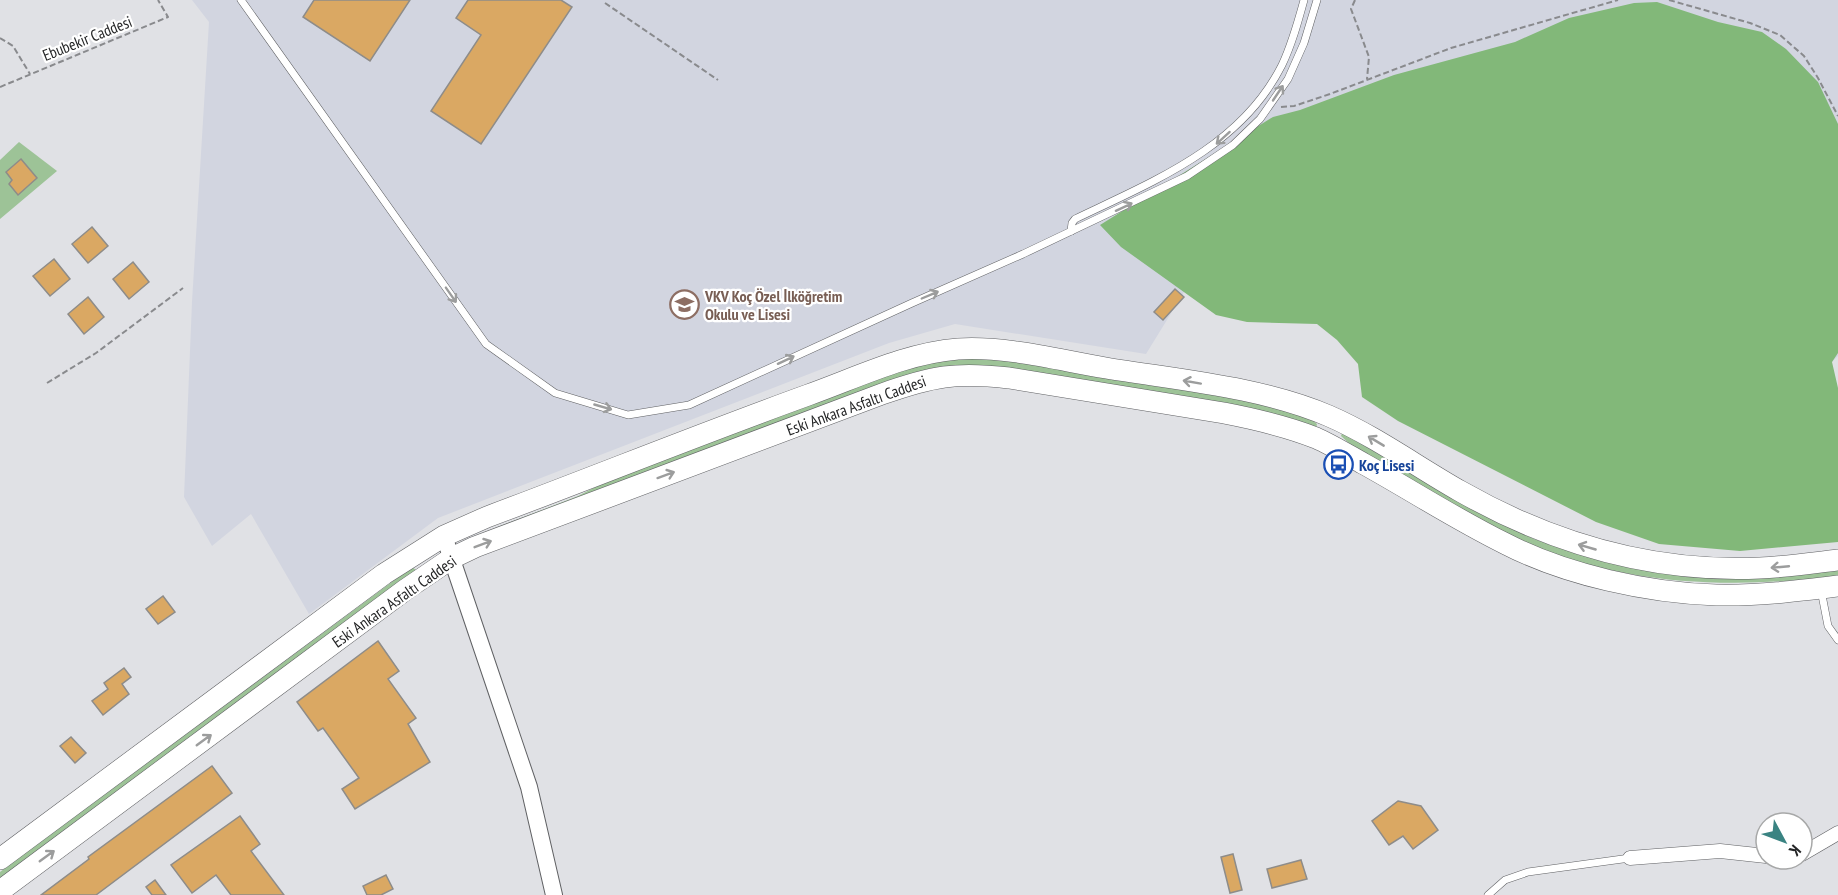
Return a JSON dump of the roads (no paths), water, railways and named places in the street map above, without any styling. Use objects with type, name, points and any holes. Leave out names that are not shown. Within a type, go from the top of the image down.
[{"type":"main road","name":"Eski Ankara Asfaltı Caddesi","points":[[0,860],[384,574],[444,536],[487,517],[711,431],[911,358],[943,351],[975,348],[1018,353],[1232,389],[1289,401],[1341,421],[1497,511],[1565,540],[1643,561],[1703,568],[1758,568],[1838,560]]},
{"type":"main road","name":"Eski Ankara Asfaltı Caddesi","points":[[0,891],[452,558],[475,547],[901,387],[931,378],[975,374],[1257,419],[1290,429],[1331,446],[1508,546],[1546,561],[1612,580],[1681,593],[1717,595],[1764,594],[1833,587]]},
{"type":"street","points":[[444,536],[529,787],[554,895]]},
{"type":"street","points":[[1814,847],[1838,833]]},
{"type":"street","points":[[1630,858],[1720,850],[1754,854]]},
{"type":"lane","points":[[242,0],[486,344],[555,393],[628,415],[689,405],[1149,195],[1212,161],[1260,119],[1288,79],[1304,43],[1317,0]]},
{"type":"lane","points":[[1071,231],[1075,219],[1179,168],[1216,144],[1244,117],[1258,103],[1281,66],[1295,36],[1304,0]]},
{"type":"lane","points":[[1833,587],[1828,626],[1838,640]]},
{"type":"lane","points":[[1488,895],[1505,880],[1528,872],[1630,858]]},
{"type":"place","name":"VKV Koç Özel İlköğretim Okulu ve Lisesi","points":[[684,305]]},
{"type":"place","name":"Koç Lisesi","points":[[1338,465]]}]
